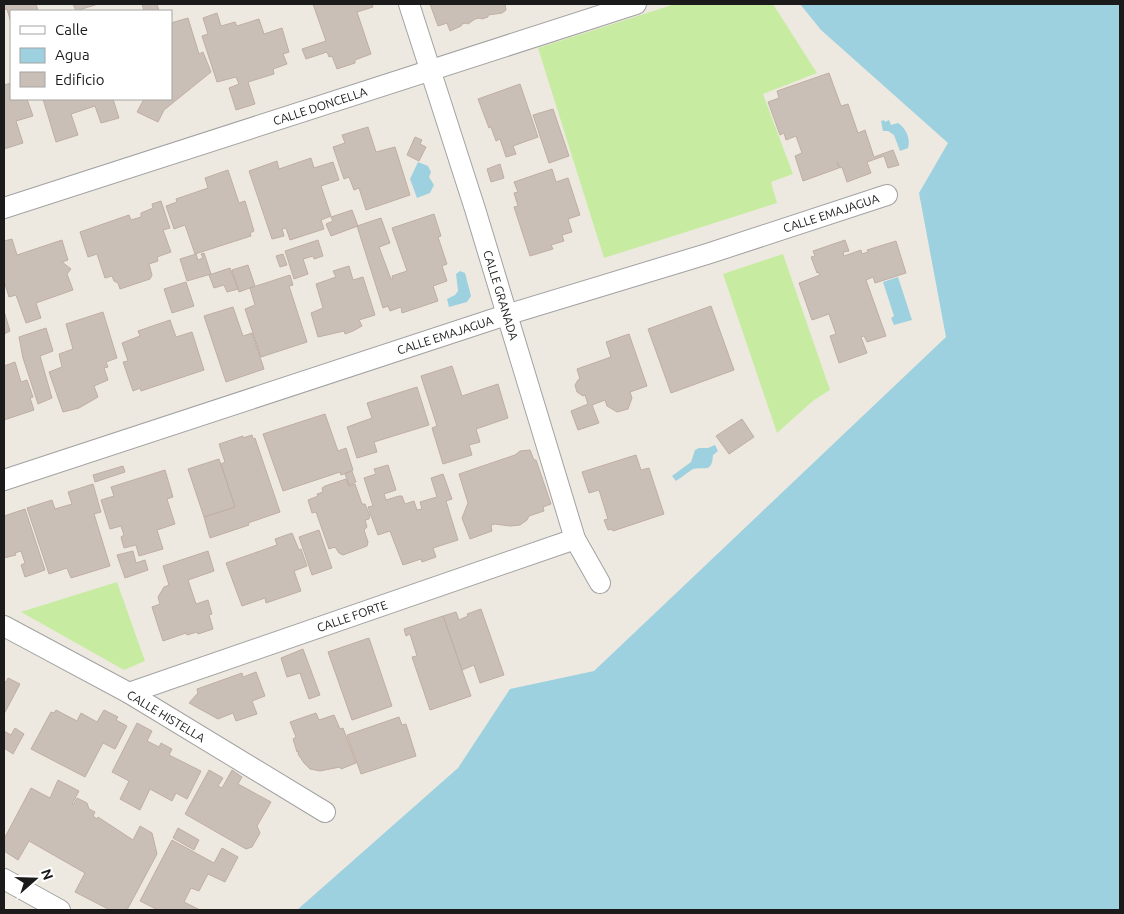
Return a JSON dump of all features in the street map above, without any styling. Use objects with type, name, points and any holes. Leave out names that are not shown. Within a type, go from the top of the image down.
[{"type":"street","name":"CALLE GRANADA","points":[[409,4],[475,209],[575,539],[600,583]]},
{"type":"street","name":"CALLE DONCELLA","points":[[4,208],[636,4]]},
{"type":"street","name":"CALLE EMAJAGUA","points":[[4,480],[506,315],[690,260],[887,195]]},
{"type":"street","name":"CALLE FORTE","points":[[129,693],[575,539]]},
{"type":"street","name":"CALLE HISTELLA","points":[[4,626],[129,693],[325,812]]},
{"type":"street","points":[[4,879],[60,910]]},
{"type":"green space","points":[[675,4],[773,4],[817,73],[763,94],[793,174],[771,182],[777,203],[604,258],[538,48]]},
{"type":"green space","points":[[783,254],[830,390],[814,400],[777,433],[723,274]]},
{"type":"green space","points":[[117,582],[145,661],[124,670],[21,612]]},
{"type":"water","points":[[800,4],[1120,4],[1120,910],[297,910],[458,768],[510,689],[594,671],[946,337],[919,193],[948,143],[821,30]]},
{"type":"water","points":[[884,120],[885,122],[889,120],[891,125],[898,123],[903,128],[908,137],[908,148],[900,151],[894,135],[888,131],[883,131],[881,121]]},
{"type":"water","points":[[418,162],[428,166],[431,172],[429,177],[434,185],[430,193],[417,198],[410,179]]},
{"type":"water","points":[[460,271],[465,273],[471,296],[467,302],[449,307],[447,299],[458,291],[456,274]]},
{"type":"water","points":[[898,277],[912,320],[894,325],[891,318],[894,316],[883,282]]},
{"type":"water","points":[[715,445],[718,451],[713,455],[709,467],[693,469],[676,481],[672,476],[691,462],[695,450]]},
{"type":"building","points":[[4,4],[36,4],[38,10],[10,10],[10,20],[7,9],[4,10]]},
{"type":"building","points":[[73,4],[98,4],[79,10],[76,10]]},
{"type":"building","points":[[142,4],[157,4],[159,10],[144,10]]},
{"type":"building","points":[[313,4],[372,4],[373,7],[357,12],[371,54],[355,60],[355,63],[337,69],[332,56],[329,57],[327,52],[306,59],[302,49],[326,41]]},
{"type":"building","points":[[430,4],[505,4],[506,10],[502,13],[488,15],[488,17],[482,19],[475,19],[450,31],[447,23],[438,26]]},
{"type":"building","points":[[217,13],[221,26],[235,22],[237,26],[259,19],[264,34],[282,28],[289,52],[283,54],[287,64],[273,69],[274,74],[248,82],[255,104],[236,110],[229,88],[239,84],[236,77],[217,82],[202,36],[208,34],[203,18]]},
{"type":"building","points":[[188,18],[199,54],[203,52],[211,72],[164,110],[158,122],[137,112],[143,100],[172,100],[172,23]]},
{"type":"building","points":[[829,73],[841,106],[848,104],[858,133],[865,130],[874,157],[893,150],[899,165],[888,168],[884,156],[867,162],[871,173],[847,182],[842,167],[840,168],[837,162],[839,168],[803,181],[795,156],[802,153],[796,136],[786,140],[784,133],[780,135],[768,102],[779,98],[777,91]]},
{"type":"building","points":[[10,83],[10,100],[27,100],[33,116],[16,121],[23,143],[4,149],[4,85]]},
{"type":"building","points":[[520,84],[538,137],[513,146],[516,154],[506,157],[500,139],[496,141],[491,127],[489,128],[478,99]]},
{"type":"building","points":[[43,100],[113,100],[119,118],[101,123],[95,106],[71,114],[78,135],[56,142]]},
{"type":"building","points":[[553,109],[569,156],[549,163],[533,115]]},
{"type":"building","points":[[368,127],[376,152],[395,147],[410,195],[366,210],[359,188],[354,190],[349,177],[344,179],[333,147],[345,143],[342,135]]},
{"type":"building","points":[[415,137],[422,140],[420,144],[426,147],[419,161],[407,155]]},
{"type":"building","points":[[311,158],[314,168],[333,162],[339,180],[321,186],[331,216],[321,220],[324,229],[290,240],[286,228],[282,229],[284,236],[272,239],[249,171],[277,161],[279,169]]},
{"type":"building","points":[[500,164],[504,178],[491,182],[487,169]]},
{"type":"building","points":[[552,169],[556,182],[568,178],[580,215],[568,219],[572,232],[562,235],[564,241],[551,245],[553,249],[530,256],[514,207],[518,206],[514,193],[518,192],[514,182]]},
{"type":"building","points":[[228,170],[239,203],[245,201],[254,231],[250,233],[251,236],[195,254],[185,225],[174,229],[166,206],[177,202],[176,199],[208,188],[205,178]]},
{"type":"building","points":[[161,201],[170,228],[163,230],[171,252],[157,257],[158,261],[149,264],[152,275],[150,279],[120,289],[112,276],[105,278],[97,254],[88,257],[80,232],[129,215],[131,220],[141,217],[141,213],[153,208],[152,204]]},
{"type":"building","points":[[352,210],[358,226],[331,236],[326,224],[333,221],[331,217]]},
{"type":"building","points":[[434,214],[441,236],[438,237],[447,264],[442,266],[447,281],[433,286],[438,301],[402,313],[401,307],[390,311],[388,306],[383,308],[357,226],[381,218],[390,243],[379,247],[391,279],[393,279],[392,276],[407,271],[392,228]]},
{"type":"building","points":[[12,239],[17,255],[62,240],[68,260],[62,262],[71,269],[67,274],[73,290],[36,303],[41,318],[26,323],[16,295],[9,297],[4,281],[4,241]]},
{"type":"building","points":[[318,240],[323,256],[314,259],[313,256],[303,259],[308,274],[294,279],[285,251]]},
{"type":"building","points":[[845,240],[849,251],[843,252],[844,256],[861,250],[862,254],[868,252],[867,250],[896,241],[906,273],[875,283],[873,277],[866,280],[886,336],[867,342],[864,336],[861,337],[867,353],[839,363],[830,336],[836,334],[829,314],[812,320],[799,283],[820,275],[817,273],[811,257],[815,256],[813,251]]},
{"type":"building","points":[[204,253],[211,274],[187,281],[180,259],[196,254],[198,260],[203,258],[201,254]]},
{"type":"building","points":[[283,254],[287,265],[280,267],[276,256]]},
{"type":"building","points":[[248,265],[255,286],[239,292],[232,270]]},
{"type":"building","points":[[349,266],[353,280],[363,277],[375,315],[359,320],[362,326],[353,331],[345,334],[344,331],[318,337],[311,313],[323,308],[316,284],[336,277],[333,271]]},
{"type":"building","points":[[230,268],[238,289],[227,292],[224,285],[214,288],[209,275]]},
{"type":"building","points":[[290,275],[293,285],[289,286],[307,342],[261,357],[245,309],[255,305],[250,288]]},
{"type":"building","points":[[186,282],[194,306],[172,313],[164,289]]},
{"type":"building","points":[[711,306],[734,370],[671,393],[648,329]]},
{"type":"building","points":[[233,307],[243,336],[252,333],[264,369],[226,382],[204,316]]},
{"type":"building","points":[[4,311],[10,331],[4,334]]},
{"type":"building","points":[[103,312],[117,358],[106,362],[108,367],[104,368],[108,380],[94,386],[98,397],[79,408],[63,412],[49,372],[62,367],[59,354],[73,349],[66,324]]},
{"type":"building","points":[[170,320],[176,337],[192,332],[204,370],[141,391],[140,388],[133,391],[123,362],[128,361],[122,343],[140,336],[138,331]]},
{"type":"building","points":[[46,328],[53,351],[40,356],[52,398],[38,404],[23,358],[19,337]]},
{"type":"building","points":[[629,334],[647,386],[630,392],[632,398],[628,409],[617,412],[607,406],[605,400],[592,405],[599,423],[578,430],[571,411],[588,404],[585,395],[583,396],[577,392],[575,385],[580,379],[577,369],[611,357],[606,342]]},
{"type":"building","points":[[15,362],[21,382],[27,380],[33,397],[30,398],[34,410],[4,420],[4,366]]},
{"type":"building","points":[[452,366],[462,396],[498,384],[508,418],[476,429],[480,442],[469,445],[472,455],[443,464],[432,428],[437,426],[421,376]]},
{"type":"building","points":[[417,387],[429,425],[374,442],[377,452],[357,458],[347,427],[372,418],[367,403]]},
{"type":"building","points":[[325,414],[338,451],[346,448],[353,470],[341,475],[340,472],[283,491],[263,434]]},
{"type":"building","points":[[742,419],[754,437],[729,454],[716,436]]},
{"type":"building","points":[[252,435],[253,439],[255,438],[280,512],[210,538],[204,517],[235,507],[221,464],[225,462],[219,444]]},
{"type":"building","points":[[530,450],[534,460],[536,460],[551,504],[543,507],[544,511],[529,516],[520,525],[491,525],[492,531],[470,539],[462,518],[468,503],[459,474],[515,455],[520,451]]},
{"type":"building","points":[[636,455],[641,470],[649,468],[664,514],[613,531],[612,529],[608,530],[604,520],[608,519],[599,490],[589,493],[582,472]]},
{"type":"building","points":[[219,459],[235,507],[204,517],[188,469]]},
{"type":"building","points":[[388,465],[396,490],[384,494],[386,500],[402,496],[405,504],[414,501],[417,510],[422,509],[420,502],[437,497],[431,478],[443,474],[452,499],[446,501],[458,540],[433,548],[436,557],[422,562],[421,559],[403,565],[390,531],[378,535],[368,507],[373,506],[364,478],[376,474],[374,469]]},
{"type":"building","points":[[123,466],[125,472],[95,482],[93,475]]},
{"type":"building","points":[[165,470],[173,497],[167,499],[175,524],[157,530],[163,549],[139,556],[136,545],[124,548],[121,537],[124,535],[121,526],[110,529],[101,500],[114,496],[111,487]]},
{"type":"building","points":[[352,471],[356,482],[349,485],[345,474]]},
{"type":"building","points":[[346,479],[349,486],[355,484],[362,504],[365,504],[370,516],[369,519],[365,520],[367,527],[364,530],[368,542],[367,546],[343,555],[335,547],[329,549],[316,512],[312,513],[308,500],[323,492],[322,488],[325,486]]},
{"type":"building","points":[[93,484],[101,512],[94,514],[110,566],[71,578],[67,568],[49,574],[27,508],[52,500],[55,509],[72,504],[68,492]]},
{"type":"building","points":[[25,509],[45,570],[25,577],[21,565],[25,563],[21,551],[15,553],[16,555],[4,558],[4,516]]},
{"type":"building","points":[[319,530],[332,568],[312,575],[299,537]]},
{"type":"building","points":[[292,533],[299,550],[301,549],[307,566],[294,571],[301,591],[266,603],[265,598],[242,606],[226,563],[277,545],[275,539]]},
{"type":"building","points":[[133,551],[136,563],[145,560],[148,570],[125,578],[117,555]]},
{"type":"building","points":[[208,551],[214,571],[188,580],[196,604],[208,600],[212,614],[209,615],[213,629],[198,634],[197,632],[187,635],[186,633],[163,641],[152,607],[160,604],[158,597],[164,587],[169,585],[163,566]]},
{"type":"building","points":[[481,609],[504,675],[480,683],[474,665],[462,670],[443,616],[456,612],[459,620],[468,616],[467,614]]},
{"type":"building","points":[[443,616],[471,696],[430,710],[412,657],[417,656],[410,634],[406,636],[404,629]]},
{"type":"building","points":[[369,638],[392,706],[352,720],[328,652]]},
{"type":"building","points":[[303,649],[320,695],[309,699],[300,673],[287,677],[281,658]]},
{"type":"building","points":[[256,672],[265,696],[252,701],[257,714],[236,721],[233,713],[218,719],[189,703],[198,693],[197,689],[242,673],[243,677]]},
{"type":"building","points":[[8,678],[20,684],[4,714],[4,681],[6,682]]},
{"type":"building","points":[[56,710],[77,721],[81,713],[97,722],[104,710],[118,717],[116,720],[127,726],[115,749],[103,743],[85,777],[31,749],[51,712],[54,713]]},
{"type":"building","points":[[316,713],[319,720],[334,715],[340,729],[343,728],[356,763],[341,769],[340,767],[320,771],[310,769],[304,763],[298,754],[299,751],[297,752],[293,739],[296,737],[290,722]]},
{"type":"building","points":[[399,717],[402,725],[406,724],[416,756],[361,774],[347,735]]},
{"type":"building","points":[[137,723],[152,731],[147,741],[159,747],[161,743],[172,749],[169,755],[201,771],[187,799],[176,793],[172,801],[150,789],[140,810],[120,799],[129,781],[112,772]]},
{"type":"building","points":[[15,728],[24,734],[13,754],[4,748],[4,731],[11,735]]},
{"type":"building","points":[[209,770],[223,778],[218,786],[222,788],[232,770],[242,777],[238,784],[271,802],[257,826],[260,833],[252,847],[246,849],[185,814]]},
{"type":"building","points":[[58,780],[79,791],[73,805],[77,798],[87,803],[89,809],[95,812],[93,816],[97,819],[98,817],[133,840],[140,826],[152,833],[157,854],[127,910],[110,910],[75,892],[85,873],[29,841],[18,860],[4,851],[4,839],[31,788],[50,798]]},
{"type":"building","points":[[178,828],[199,840],[194,850],[173,838]]},
{"type":"building","points":[[172,840],[214,863],[222,848],[238,857],[225,882],[208,874],[199,891],[191,888],[184,902],[200,910],[158,910],[140,901]]}]
